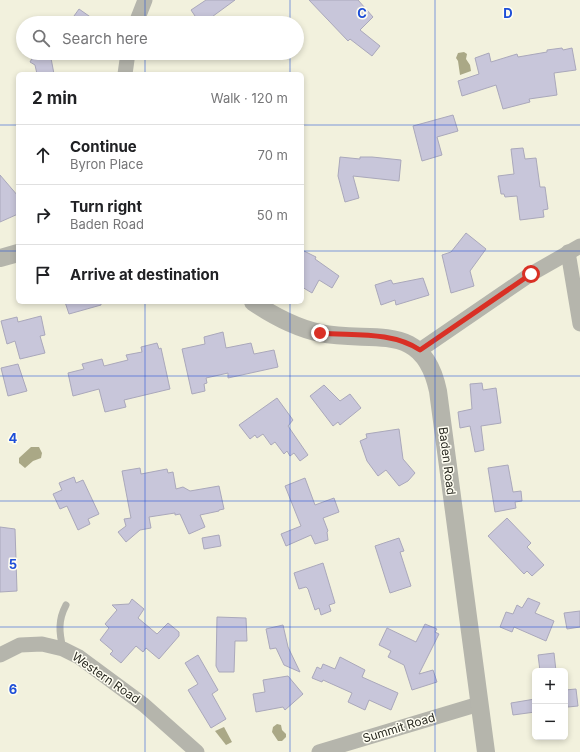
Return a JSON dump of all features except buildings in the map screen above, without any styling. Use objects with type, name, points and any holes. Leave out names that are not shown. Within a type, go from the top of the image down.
[{"type":"street","points":[[139,16],[145,0]]},
{"type":"street","points":[[125,72],[127,60]]},
{"type":"street","points":[[257,304],[289,321],[320,333],[386,337],[404,341],[420,350],[531,274],[574,249],[580,324]]},
{"type":"street","points":[[0,258],[16,254]]},
{"type":"street","name":"Baden Road","points":[[420,350],[432,370],[438,391],[486,752]]},
{"type":"street","name":"Western Road","points":[[0,655],[20,644],[42,644],[63,649],[79,657],[117,684],[173,730],[197,752]]},
{"type":"street","name":"Summit Road","points":[[319,752],[479,704]]},
{"type":"lane","points":[[63,649],[59,624],[60,615],[66,605]]},
{"type":"shaded area","points":[[464,52],[467,54],[466,59],[470,65],[471,71],[460,75],[458,61],[456,58],[458,53]]},
{"type":"shaded area","points":[[31,447],[39,447],[42,453],[41,458],[33,461],[25,468],[19,463],[19,458]]},
{"type":"shaded area","points":[[277,724],[281,725],[282,730],[286,734],[286,737],[282,741],[278,741],[272,732],[273,727]]},
{"type":"shaded area","points":[[224,727],[232,742],[226,745],[215,731]]},
{"type":"route","points":[[320,333],[386,337],[404,341],[420,350],[453,329],[531,274]]}]
